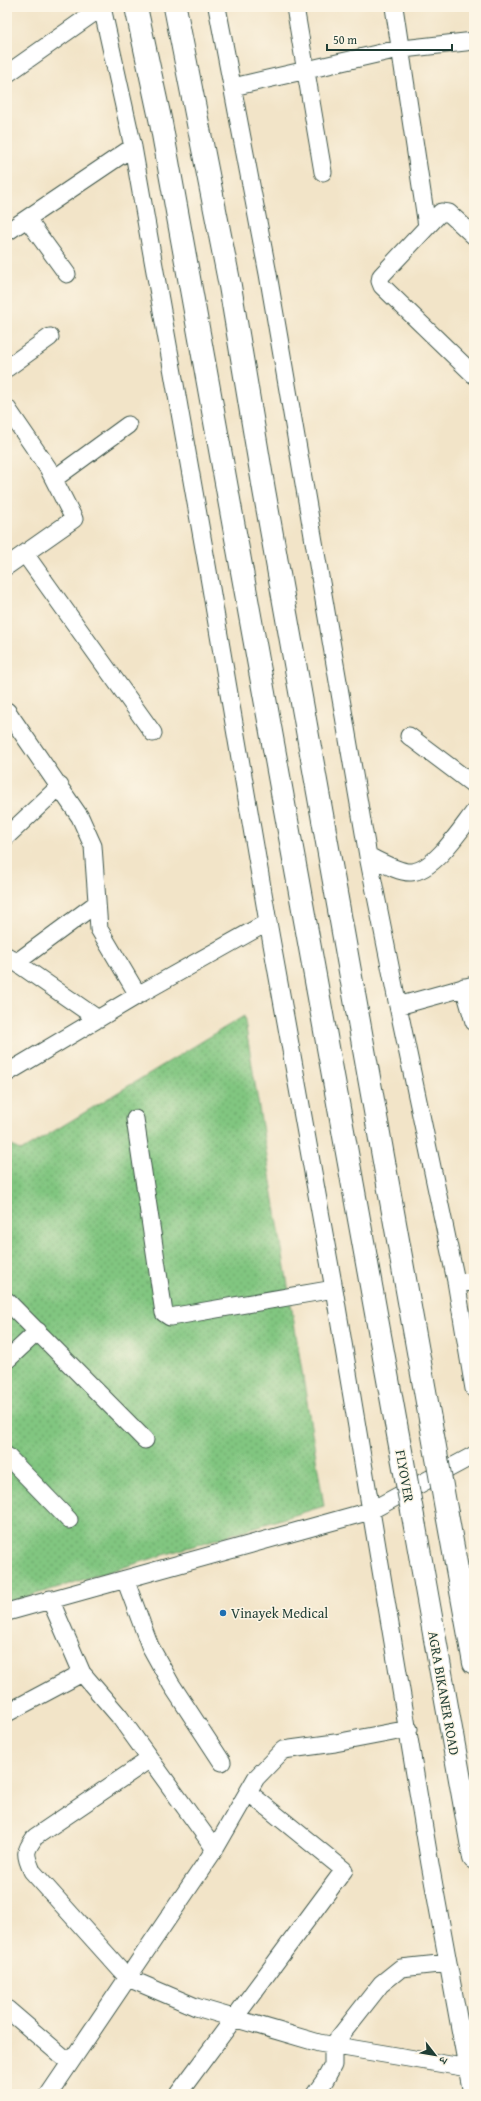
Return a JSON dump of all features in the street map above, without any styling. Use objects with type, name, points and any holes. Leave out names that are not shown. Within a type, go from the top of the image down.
[{"type":"highway","name":"FLYOVER","points":[[136,7],[161,123],[415,1527]]},
{"type":"highway","points":[[175,7],[230,286],[264,490],[474,1663]]},
{"type":"highway","name":"AGRA BIKANER ROAD","points":[[415,1527],[474,1858]]},
{"type":"street","points":[[7,74],[102,7],[133,147],[268,922],[334,1289],[370,1511],[472,2094]]},
{"type":"street","points":[[218,7],[270,282],[368,856],[456,1281],[474,1389]]},
{"type":"street","points":[[295,7],[323,172]]},
{"type":"street","points":[[394,7],[427,226]]},
{"type":"street","points":[[232,87],[306,69],[401,49],[474,41]]},
{"type":"street","points":[[7,232],[133,147]]},
{"type":"street","points":[[474,236],[445,211],[442,212],[381,276],[380,281],[382,286],[474,375]]},
{"type":"street","points":[[26,219],[67,274]]},
{"type":"street","points":[[7,368],[50,337]]},
{"type":"street","points":[[7,408],[54,479],[74,519],[7,566]]},
{"type":"street","points":[[54,479],[128,425]]},
{"type":"street","points":[[25,554],[153,733]]},
{"type":"street","points":[[7,711],[80,817],[92,846],[100,929],[138,995]]},
{"type":"street","points":[[409,736],[474,785]]},
{"type":"street","points":[[7,836],[60,786]]},
{"type":"street","points":[[368,856],[411,872],[425,868],[436,859],[474,812]]},
{"type":"street","points":[[97,903],[12,959],[98,1019]]},
{"type":"street","points":[[7,1073],[138,995],[268,922]]},
{"type":"street","points":[[398,1006],[469,986],[474,1022]]},
{"type":"street","points":[[136,1119],[164,1313],[170,1317],[334,1289]]},
{"type":"street","points":[[456,1281],[474,1283]]},
{"type":"street","points":[[7,1301],[144,1440]]},
{"type":"street","points":[[7,1360],[38,1331]]},
{"type":"street","points":[[7,1612],[370,1511],[474,1455]]},
{"type":"street","points":[[7,1456],[69,1520]]},
{"type":"street","points":[[125,1579],[150,1646],[171,1684],[222,1762]]},
{"type":"street","points":[[50,1599],[82,1673],[119,1716],[215,1849]]},
{"type":"street","points":[[7,1713],[82,1673]]},
{"type":"street","points":[[49,2094],[215,1849],[256,1778],[283,1750],[336,1743],[408,1729]]},
{"type":"street","points":[[150,1759],[35,1837],[27,1847],[25,1856],[32,1871],[128,1978],[196,2007],[333,2045],[468,2068]]},
{"type":"street","points":[[178,2094],[344,1870],[248,1792]]},
{"type":"street","points":[[315,2094],[326,2080],[332,2065],[333,2045],[381,1984],[401,1968],[448,1963]]},
{"type":"street","points":[[7,2009],[70,2063]]},
{"type":"green space","points":[[244,1016],[324,1506],[7,1603],[7,1143],[21,1151]]},
{"type":"place","name":"Vinayek Medical","points":[[223,1613]]}]
